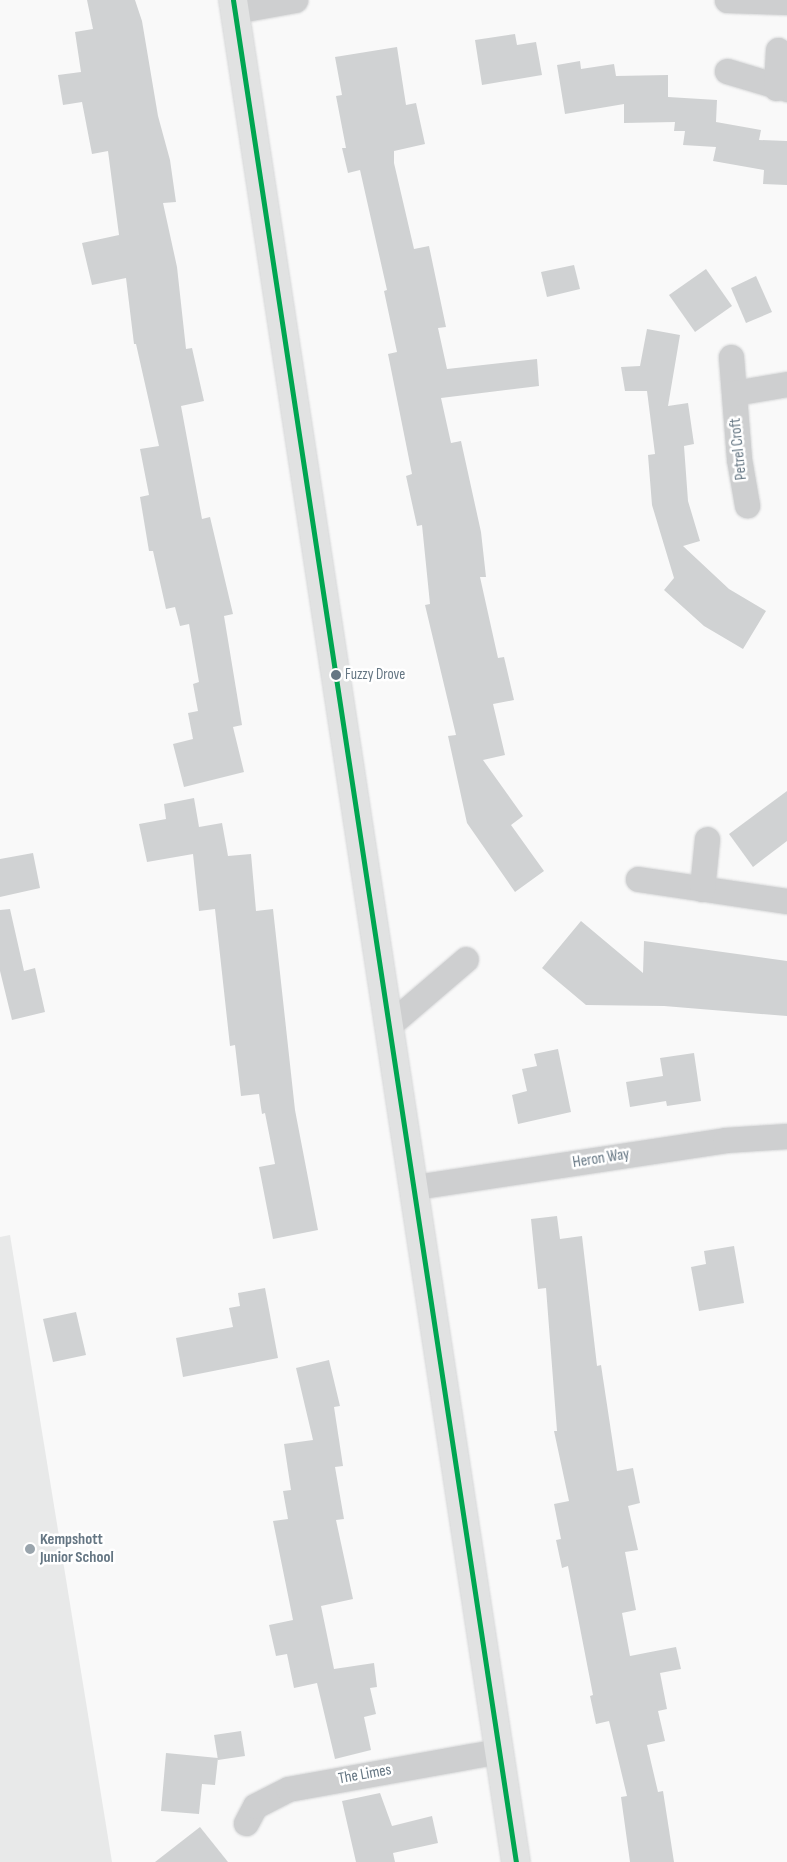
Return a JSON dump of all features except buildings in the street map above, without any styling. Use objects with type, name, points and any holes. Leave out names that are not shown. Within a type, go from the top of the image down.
[{"type":"street","points":[[295,0],[234,6],[415,1186],[516,1862]]},
{"type":"street","points":[[727,0],[787,2]]},
{"type":"street","points":[[727,71],[782,88],[778,50]]},
{"type":"street","name":"Petrel Croft","points":[[731,357],[739,459],[747,505]]},
{"type":"street","points":[[734,393],[787,384]]},
{"type":"street","points":[[702,889],[707,839]]},
{"type":"street","points":[[638,879],[787,901]]},
{"type":"street","points":[[389,1025],[466,959]]},
{"type":"street","name":"Heron Way","points":[[415,1186],[725,1140],[787,1136]]},
{"type":"street","name":"The Limes","points":[[246,1823],[255,1806],[288,1789],[499,1752]]},
{"type":"shaded area","name":"Kempshott Junior School","points":[[10,1235],[112,1862],[0,1862],[0,1237]]},
{"type":"transit line","points":[[233,0],[516,1862]]},
{"type":"place","name":"Fuzzy Drove","points":[[336,675]]},
{"type":"place","name":"Kempshott Junior School","points":[[30,1549]]}]
